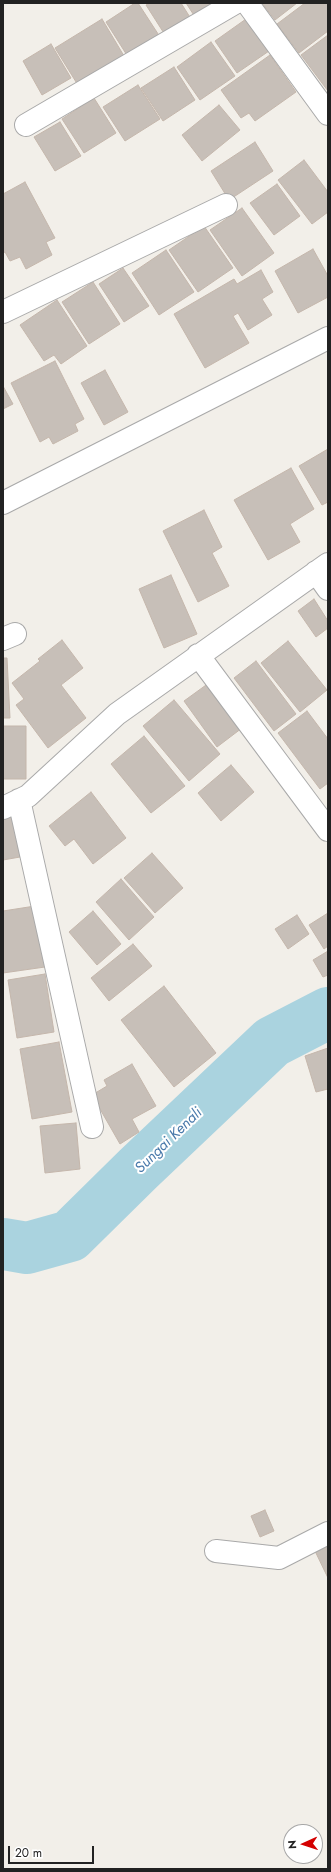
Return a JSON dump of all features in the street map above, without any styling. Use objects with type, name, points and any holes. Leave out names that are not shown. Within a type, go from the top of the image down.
[{"type":"street","points":[[26,125],[235,3]]},
{"type":"street","points":[[247,3],[328,114]]},
{"type":"street","points":[[3,312],[226,205]]},
{"type":"street","points":[[3,503],[328,338]]},
{"type":"street","points":[[92,1127],[11,804],[28,796],[117,714],[198,655],[324,575]]},
{"type":"street","points":[[198,655],[328,830]]},
{"type":"street","points":[[216,1551],[279,1558],[328,1534]]},
{"type":"building","points":[[135,3],[138,3],[162,40],[130,60],[106,22]]},
{"type":"building","points":[[150,3],[181,3],[193,22],[167,38],[146,5]]},
{"type":"building","points":[[186,3],[223,3],[197,20]]},
{"type":"building","points":[[262,3],[297,3],[275,20]]},
{"type":"building","points":[[305,3],[328,3],[328,31],[299,53],[277,24]]},
{"type":"building","points":[[102,19],[127,61],[81,90],[55,48]]},
{"type":"building","points":[[246,19],[269,51],[237,73],[215,41]]},
{"type":"building","points":[[328,35],[328,91],[301,55]]},
{"type":"building","points":[[211,42],[235,76],[200,100],[177,67]]},
{"type":"building","points":[[51,44],[71,78],[42,95],[23,61]]},
{"type":"building","points":[[270,55],[296,92],[255,121],[249,113],[241,118],[221,90]]},
{"type":"building","points":[[174,67],[195,100],[163,121],[141,88]]},
{"type":"building","points":[[138,85],[160,119],[125,141],[103,107]]},
{"type":"building","points":[[94,98],[116,133],[84,153],[62,119]]},
{"type":"building","points":[[219,105],[240,130],[202,161],[182,135]]},
{"type":"building","points":[[60,122],[81,156],[55,171],[34,137]]},
{"type":"building","points":[[255,142],[273,171],[229,200],[211,171]]},
{"type":"building","points":[[304,160],[328,192],[328,212],[312,224],[278,180]]},
{"type":"building","points":[[25,182],[55,238],[46,242],[52,255],[26,269],[20,257],[10,261],[5,252],[3,253],[3,194]]},
{"type":"building","points":[[277,184],[300,216],[274,235],[250,203]]},
{"type":"building","points":[[242,208],[274,253],[242,276],[210,230]]},
{"type":"building","points":[[204,226],[233,268],[198,292],[169,250]]},
{"type":"building","points":[[313,249],[328,276],[328,297],[298,313],[275,271]]},
{"type":"building","points":[[166,250],[194,292],[159,315],[132,273]]},
{"type":"building","points":[[123,268],[149,306],[124,322],[99,284]]},
{"type":"building","points":[[261,270],[273,292],[262,299],[272,315],[248,330],[238,313],[233,316],[249,343],[205,368],[174,314],[234,279],[237,284]]},
{"type":"building","points":[[93,282],[120,324],[89,344],[62,302]]},
{"type":"building","points":[[57,300],[87,346],[61,364],[54,355],[44,361],[20,325]]},
{"type":"building","points":[[55,361],[84,419],[75,424],[78,431],[53,444],[49,437],[40,442],[11,383]]},
{"type":"building","points":[[105,370],[128,412],[104,425],[81,383]]},
{"type":"building","points":[[3,386],[13,404],[3,409]]},
{"type":"building","points":[[328,449],[328,502],[322,505],[299,466]]},
{"type":"building","points":[[291,468],[314,509],[290,524],[300,542],[268,560],[234,500]]},
{"type":"building","points":[[204,510],[222,547],[212,553],[229,586],[198,602],[163,531]]},
{"type":"building","points":[[171,575],[197,634],[164,648],[139,589]]},
{"type":"building","points":[[314,599],[328,621],[328,628],[316,637],[298,611]]},
{"type":"building","points":[[62,640],[83,668],[61,685],[86,718],[48,748],[16,705],[24,699],[12,683],[40,661],[38,659]]},
{"type":"building","points":[[288,641],[327,690],[300,712],[261,663]]},
{"type":"building","points":[[3,658],[7,658],[10,718],[3,718]]},
{"type":"building","points":[[256,661],[296,714],[274,731],[234,678]]},
{"type":"building","points":[[213,680],[246,725],[217,747],[184,701]]},
{"type":"building","points":[[174,700],[220,754],[189,781],[143,726]]},
{"type":"building","points":[[307,711],[328,739],[328,783],[320,789],[278,733]]},
{"type":"building","points":[[3,726],[26,726],[26,779],[3,779]]},
{"type":"building","points":[[144,736],[185,786],[151,813],[111,764]]},
{"type":"building","points":[[231,765],[254,792],[221,821],[198,793]]},
{"type":"building","points":[[91,792],[126,838],[93,864],[74,839],[65,846],[49,826]]},
{"type":"building","points":[[12,814],[20,857],[3,860],[3,815]]},
{"type":"building","points":[[152,853],[183,888],[155,913],[124,878]]},
{"type":"building","points":[[121,879],[154,917],[129,940],[96,902]]},
{"type":"building","points":[[35,906],[45,967],[3,973],[3,911]]},
{"type":"building","points":[[93,911],[121,944],[97,965],[69,932]]},
{"type":"building","points":[[328,913],[328,946],[324,949],[309,925]]},
{"type":"building","points":[[297,915],[309,934],[288,949],[275,929]]},
{"type":"building","points":[[133,944],[152,966],[109,1001],[91,978]]},
{"type":"building","points":[[328,951],[328,975],[323,977],[313,960]]},
{"type":"building","points":[[45,974],[54,1032],[17,1038],[8,980]]},
{"type":"building","points":[[164,986],[216,1053],[174,1087],[121,1020]]},
{"type":"building","points":[[59,1042],[72,1112],[32,1119],[20,1049]]},
{"type":"building","points":[[328,1048],[328,1089],[316,1092],[305,1056]]},
{"type":"building","points":[[132,1064],[156,1106],[132,1119],[139,1132],[120,1144],[92,1095],[107,1086],[104,1080]]},
{"type":"building","points":[[76,1123],[80,1169],[45,1173],[40,1126]]},
{"type":"building","points":[[265,1510],[274,1531],[260,1537],[251,1516]]},
{"type":"building","points":[[328,1545],[328,1578],[315,1551]]},
{"type":"waterway","name":"Sungai Kenali","points":[[3,1244],[27,1248],[70,1236],[138,1169],[272,1042],[328,1013]]}]
